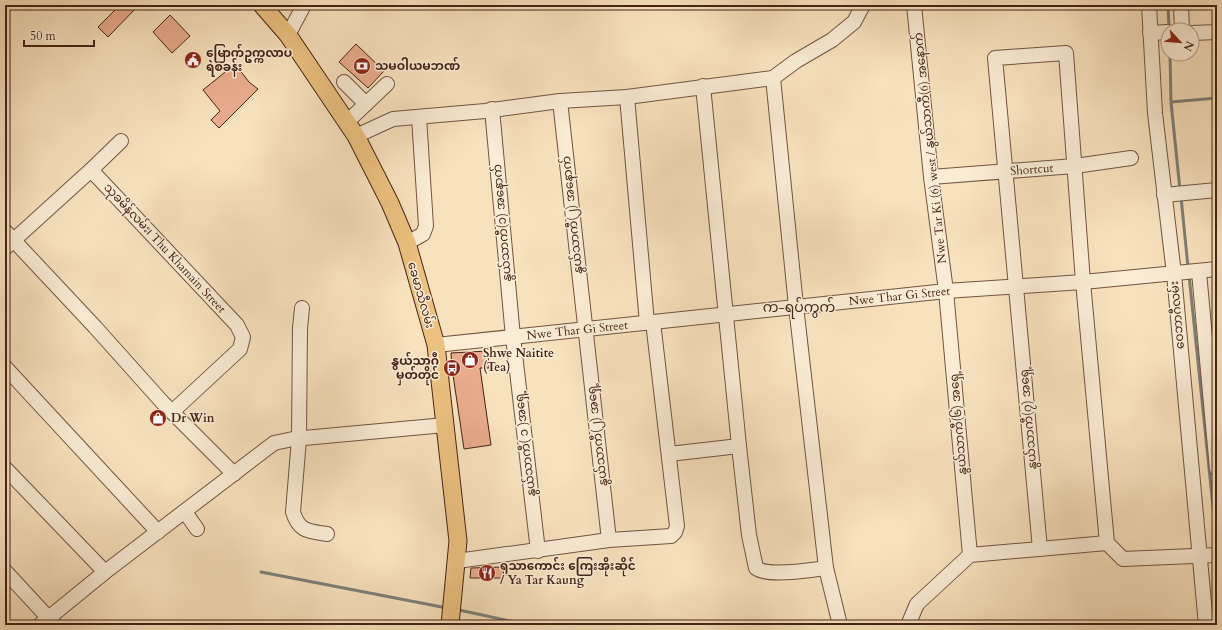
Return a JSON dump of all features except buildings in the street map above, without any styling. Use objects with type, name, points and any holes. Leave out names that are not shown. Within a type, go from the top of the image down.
[{"type":"main road","name":"ခေမာသီလမ်း","points":[[262,5],[288,35],[351,129],[390,203],[407,243],[436,345],[458,541],[458,561],[450,625]]},
{"type":"street","points":[[288,35],[304,5]]},
{"type":"street","points":[[351,129],[398,119],[560,101],[627,97],[773,78],[796,61],[832,40],[854,22],[863,5]]},
{"type":"street","name":"Nwe Tar Ki (6) west / နွယ်သာကီ(6) အနောက်","points":[[914,5],[931,177],[946,291]]},
{"type":"street","name":"ဝေဘာဂီလမ်း","points":[[1149,5],[1155,113],[1164,195],[1187,273],[1206,555],[1206,625]]},
{"type":"street","points":[[1181,5],[1182,22]]},
{"type":"street","points":[[1200,33],[1217,32]]},
{"type":"street","points":[[1150,34],[1160,33]]},
{"type":"street","name":"နွယ်သာကီ(၇) အရှေ့","points":[[1040,549],[995,58],[1066,53],[1075,166]]},
{"type":"street","points":[[773,78],[796,306],[826,568],[840,625]]},
{"type":"street","points":[[344,82],[366,104]]},
{"type":"street","points":[[351,129],[366,104],[387,84]]},
{"type":"street","points":[[703,86],[739,446],[749,535],[756,568],[762,571],[826,568]]},
{"type":"street","points":[[458,561],[609,540],[671,536],[675,532],[677,526],[669,454],[650,322],[627,97]]},
{"type":"street","name":"နွယ်သာကီ(၂) အနောက်","points":[[560,101],[584,329]]},
{"type":"street","name":"နွယ်သာကီ(၁) အနောက်","points":[[492,109],[513,337]]},
{"type":"street","points":[[407,243],[423,234],[426,226],[419,117]]},
{"type":"street","points":[[121,141],[91,170],[8,239],[172,412],[234,474]]},
{"type":"street","name":"Shortcut","points":[[931,177],[1006,170],[1075,166],[1131,158]]},
{"type":"street","points":[[1075,166],[1083,282],[1107,543],[1123,559],[1206,555]]},
{"type":"street","name":"သုခမိန်လမ်း၊ Thu Khamain Street","points":[[91,170],[237,325],[243,336],[240,349],[172,412]]},
{"type":"street","points":[[1164,195],[1217,190]]},
{"type":"street","name":"Nwe Thar Gi Street","points":[[436,345],[946,291],[1083,282],[1217,269]]},
{"type":"street","points":[[1187,273],[1217,469]]},
{"type":"street","name":"နွယ်သာကီ(၆) အရှေ့","points":[[946,291],[970,555]]},
{"type":"street","points":[[302,308],[293,512],[295,520],[304,530],[327,534]]},
{"type":"street","name":"နွယ်သာကီ(၂) အရှေ့","points":[[584,329],[609,540]]},
{"type":"street","name":"နွယ်သာကီ( ၁ )အရှေ့","points":[[513,337],[538,551]]},
{"type":"street","points":[[5,367],[158,532]]},
{"type":"street","points":[[5,571],[48,622],[105,572],[274,443],[296,439],[445,425]]},
{"type":"street","points":[[669,454],[739,446]]},
{"type":"street","points":[[5,468],[105,572]]},
{"type":"street","points":[[185,512],[197,529]]},
{"type":"street","points":[[908,625],[917,604],[970,555],[1107,543]]},
{"type":"waterway","points":[[1168,5],[1169,22]]},
{"type":"waterway","points":[[1170,62],[1171,102],[1180,190]]},
{"type":"waterway","points":[[1171,102],[1217,98]]},
{"type":"waterway","points":[[1181,197],[1188,267]]},
{"type":"waterway","points":[[1189,275],[1217,545]]},
{"type":"waterway","points":[[261,572],[447,608]]},
{"type":"waterway","points":[[459,610],[529,625]]},
{"type":"place","name":"မြောက်ဥက္ကလာပ ရဲစခန်း","points":[[193,60]]},
{"type":"place","name":"သမဝါယမဘဏ်","points":[[362,66]]},
{"type":"place","name":"Shwe Naitite (Tea)","points":[[470,360]]},
{"type":"place","name":"နွယ်သာဂီ မှတ်တိုင်","points":[[452,368]]},
{"type":"place","name":"Dr Win","points":[[158,418]]},
{"type":"place","name":"ရသာကောင်း ကြေးအိုးဆိုင် / Ya Tar Kaung","points":[[487,573]]},
{"type":"district","name":"က-ရပ်ကွက်","points":[[799,307]]}]
